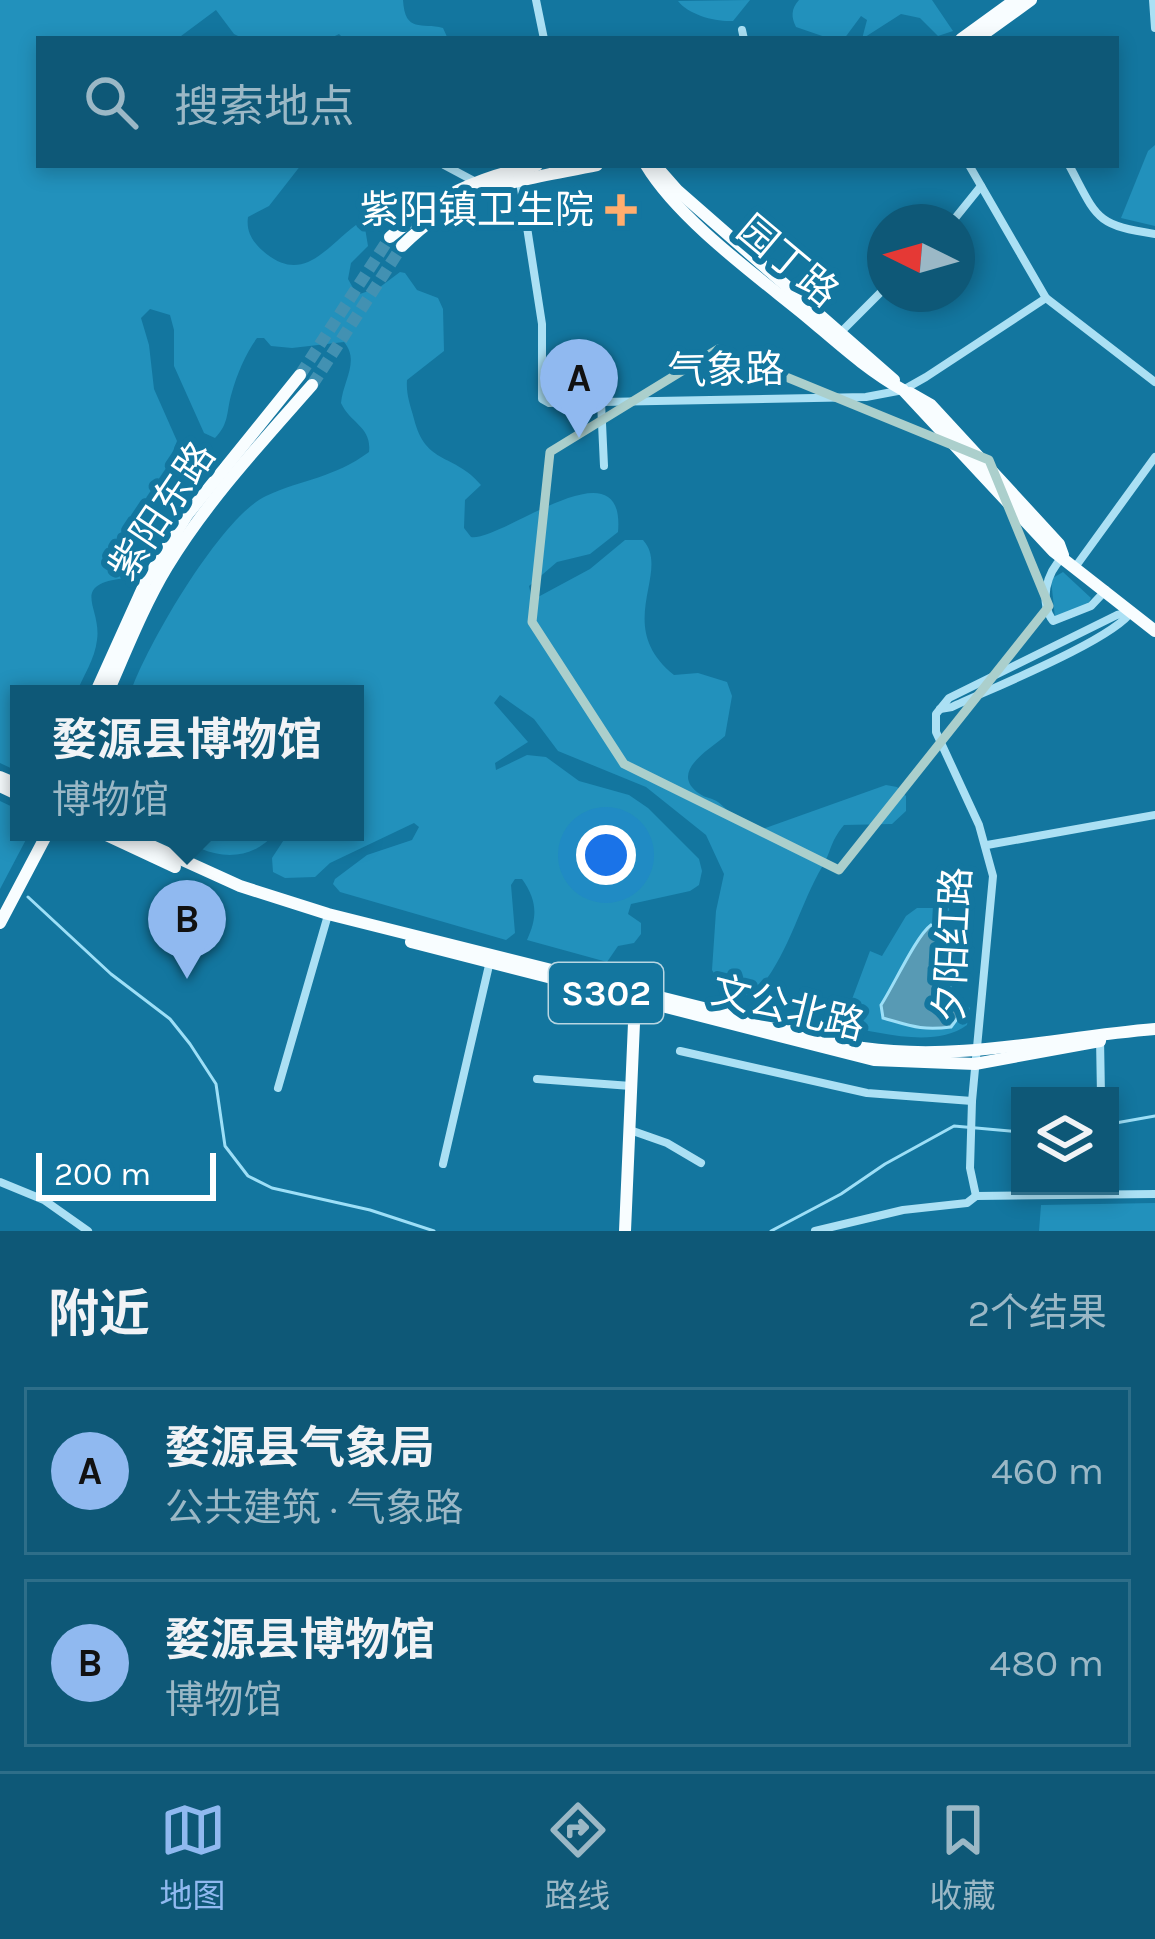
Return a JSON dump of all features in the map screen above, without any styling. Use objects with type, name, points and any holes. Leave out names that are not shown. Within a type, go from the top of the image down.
[{"type":"main road","points":[[996,29],[1015,0]]},
{"type":"main road","points":[[996,29],[1031,0]]},
{"type":"main road","points":[[402,246],[433,215],[531,168]]},
{"type":"main road","points":[[390,237],[443,195],[474,181],[571,168]]},
{"type":"main road","name":"园丁路","points":[[652,168],[668,196],[745,266],[837,336],[875,374],[903,390],[1053,550],[1155,631]]},
{"type":"main road","name":"紫阳东路","points":[[99,685],[146,581],[187,515],[300,375]]},
{"type":"main road","name":"紫阳东路","points":[[111,685],[168,566],[216,496],[312,385]]},
{"type":"main road","points":[[1132,611],[1155,620]]},
{"type":"main road","points":[[0,906],[34,841]]},
{"type":"main road","points":[[0,923],[43,841]]},
{"type":"main road","name":"文公北路","points":[[121,841],[243,894],[874,1060],[976,1059],[1155,1029]]},
{"type":"main road","name":"文公北路","points":[[141,841],[240,886],[328,916]]},
{"type":"main road","points":[[625,1231],[639,996]]},
{"type":"street","points":[[536,0],[543,36]]},
{"type":"street","points":[[1153,0],[1155,28]]},
{"type":"street","points":[[450,168],[474,181]]},
{"type":"street","points":[[970,168],[1046,298],[1155,382]]},
{"type":"street","points":[[1071,168],[1096,214],[1115,228],[1155,234]]},
{"type":"street","name":"气象路","points":[[518,174],[542,324],[542,400],[866,397],[903,390],[1046,298]]},
{"type":"street","points":[[966,204],[981,186]]},
{"type":"street","points":[[837,336],[867,306]]},
{"type":"street","points":[[602,402],[604,466]]},
{"type":"street","points":[[1076,566],[1155,457]]},
{"type":"street","points":[[1064,556],[1047,581],[1049,618],[1060,621],[1086,608],[1106,590]]},
{"type":"street","name":"夕阳红路","points":[[976,1196],[970,1168],[972,1101],[993,890],[987,845],[936,732],[939,709],[949,698],[1132,611]]},
{"type":"street","points":[[987,845],[1155,815]]},
{"type":"street","points":[[278,1088],[328,916]]},
{"type":"street","points":[[443,1164],[491,958]]},
{"type":"street","points":[[1100,1036],[1101,1087]]},
{"type":"street","points":[[680,1051],[867,1093],[972,1101]]},
{"type":"street","points":[[537,1079],[632,1086]]},
{"type":"street","points":[[628,1130],[700,1163]]},
{"type":"street","points":[[0,1182],[44,1200],[88,1231]]},
{"type":"street","points":[[1119,1191],[1155,1194]]},
{"type":"street","points":[[815,1231],[903,1210],[967,1203],[976,1196],[1011,1194]]},
{"type":"highlighted area","points":[[718,349],[989,460],[1049,606],[839,870],[624,764],[532,622],[550,452]]},
{"type":"shaded area","points":[[0,0],[403,0],[411,22],[443,28],[447,36],[238,36],[216,10],[181,36],[36,36],[36,168],[299,168],[269,206],[248,217],[251,235],[263,251],[290,265],[313,259],[356,225],[365,228],[368,246],[351,263],[348,279],[357,295],[380,287],[400,272],[417,290],[438,298],[443,309],[444,351],[407,380],[408,395],[426,444],[481,485],[465,500],[464,528],[471,537],[583,494],[603,494],[615,506],[618,532],[590,554],[557,562],[529,586],[531,595],[538,597],[590,569],[625,540],[643,540],[651,568],[647,637],[656,656],[674,675],[698,673],[727,682],[732,696],[725,736],[690,769],[691,786],[757,831],[886,785],[906,796],[906,811],[892,824],[844,825],[784,950],[754,994],[733,996],[712,970],[724,874],[706,835],[646,787],[558,751],[534,719],[500,695],[494,703],[528,742],[495,763],[496,770],[527,755],[546,757],[579,781],[629,795],[699,859],[699,885],[690,891],[631,904],[628,914],[641,923],[641,934],[634,943],[618,946],[607,962],[527,940],[534,908],[522,879],[511,885],[515,933],[506,940],[340,892],[333,884],[367,855],[412,840],[419,827],[414,823],[330,863],[315,877],[285,878],[273,872],[272,858],[283,841],[364,841],[364,685],[134,685],[187,585],[248,509],[266,496],[331,473],[369,452],[364,431],[341,403],[351,356],[344,342],[292,348],[271,346],[257,338],[239,371],[225,422],[215,438],[204,433],[174,366],[170,315],[150,309],[141,318],[154,389],[177,441],[168,464],[167,522],[125,578],[108,581],[92,592],[97,640],[80,685],[10,685],[10,768],[0,763]]},
{"type":"shaded area","points":[[750,0],[733,21],[703,17],[678,1]]},
{"type":"shaded area","points":[[799,0],[932,0],[953,31],[938,36],[920,18],[901,14],[867,36],[863,36],[867,20],[861,16],[846,36],[822,36],[796,27],[794,7]]},
{"type":"shaded area","points":[[1155,145],[1155,226],[1121,218],[1148,151]]},
{"type":"shaded area","points":[[1063,572],[1091,598],[1087,607],[1055,618],[1051,579]]},
{"type":"shaded area","points":[[0,801],[10,806],[10,841],[25,841],[0,889]]},
{"type":"shaded area","points":[[187,841],[267,841],[240,854],[200,848]]},
{"type":"shaded area","points":[[917,908],[949,908],[952,989],[954,997],[970,1008],[967,1025],[923,1037],[842,1026],[870,951],[882,956],[906,916]]},
{"type":"shaded area","points":[[931,925],[944,931],[949,983],[962,1012],[951,1027],[941,1028],[883,1018],[881,1005]]},
{"type":"shaded area","points":[[1155,1203],[1155,1231],[1039,1231],[1041,1205]]},
{"type":"waterway","points":[[28,897],[111,974],[170,1019],[190,1044],[216,1084],[225,1146],[248,1176],[272,1188],[370,1210],[434,1231]]},
{"type":"waterway","points":[[1119,1122],[1155,1116]]},
{"type":"waterway","points":[[771,1231],[954,1126],[1011,1131]]},
{"type":"tunnel","points":[[300,375],[390,237]]},
{"type":"tunnel","points":[[312,385],[402,246]]},
{"type":"place","name":"紫阳镇卫生院","points":[[621,210]]},
{"type":"place","name":"婺源县气象局","points":[[579,438]]},
{"type":"place","name":"婺源县博物馆","points":[[187,979]]}]
